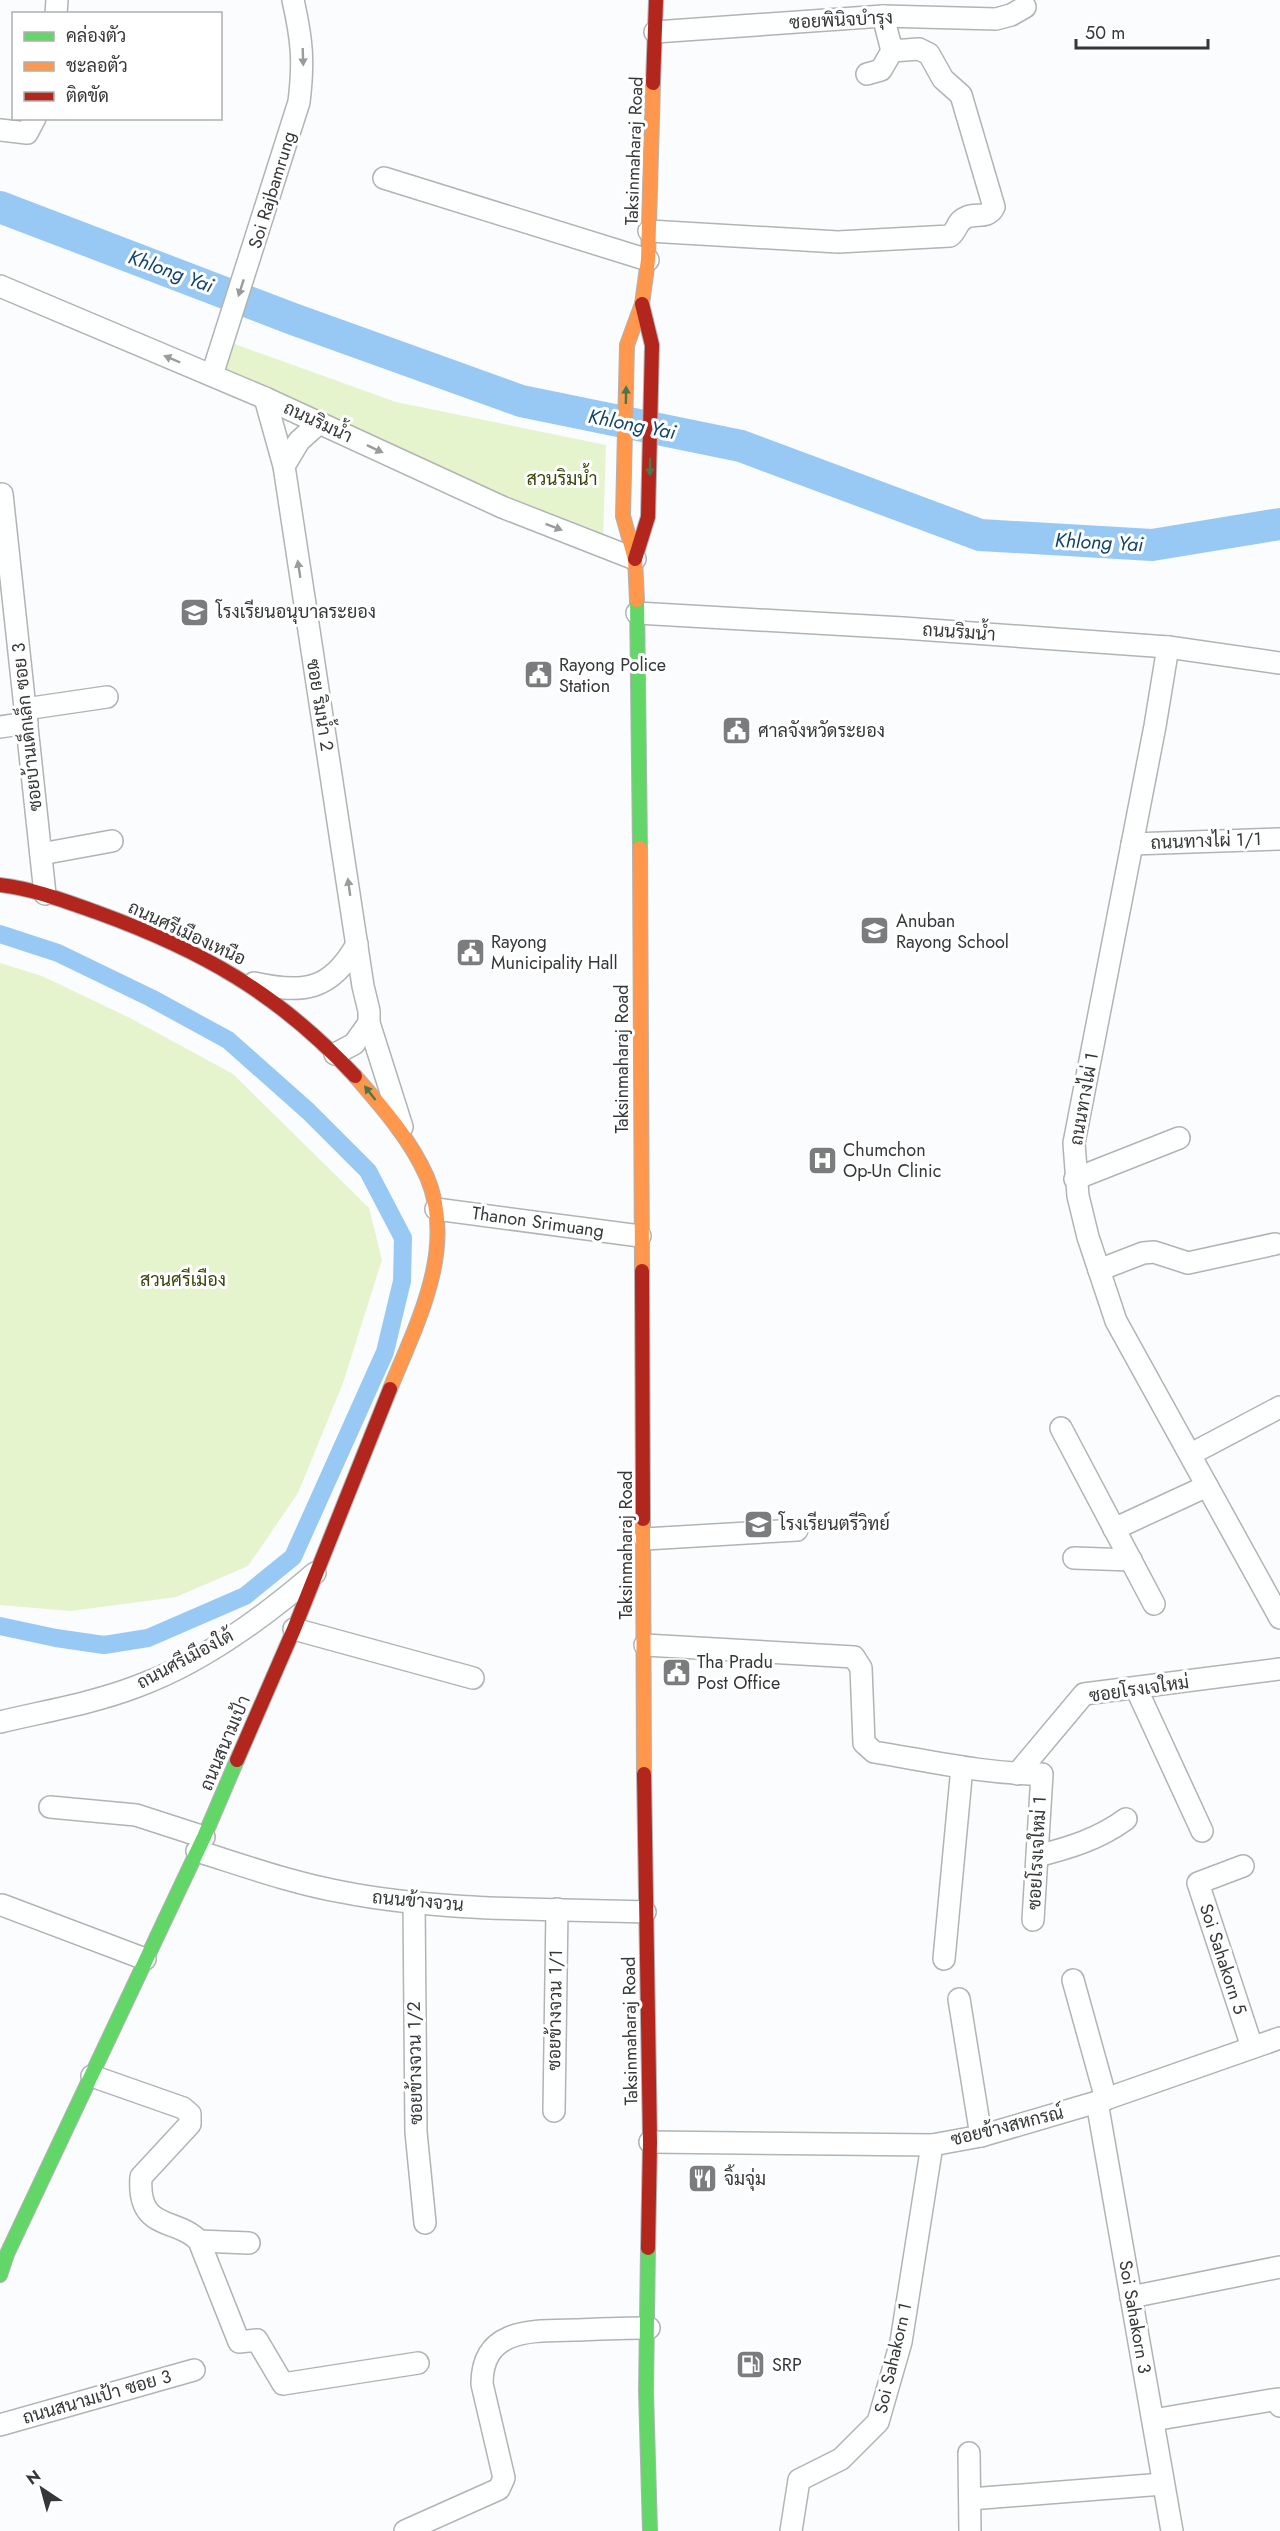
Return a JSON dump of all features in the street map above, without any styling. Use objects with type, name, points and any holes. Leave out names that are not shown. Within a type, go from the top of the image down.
[{"type":"street","name":"Soi Rajbamrung","points":[[212,375],[299,102],[304,66],[302,41],[293,0]]},
{"type":"street","name":"Taksinmaharaj Road","points":[[650,2531],[646,2391],[649,2328],[650,2142],[645,1912],[645,1539],[640,1236],[639,674],[635,559],[623,516],[627,345],[642,304],[648,260],[656,0]]},
{"type":"street","name":"ซอยพินิจบำรุง","points":[[655,32],[957,9],[996,19],[1025,8]]},
{"type":"street","points":[[867,74],[881,70],[892,51],[883,16]]},
{"type":"street","points":[[649,231],[838,242],[950,236],[963,219],[991,213],[994,207],[961,95],[943,79],[929,54],[919,49],[892,51]]},
{"type":"street","points":[[0,130],[27,134],[34,120]]},
{"type":"street","points":[[384,178],[648,260]]},
{"type":"street","name":"ถนนริมน้ำ","points":[[0,286],[265,398],[502,507],[635,559]]},
{"type":"street","name":"Taksinmaharaj Road","points":[[635,559],[648,517],[652,345],[642,304]]},
{"type":"street","name":"ซอย ริมน้ำ 2","points":[[265,398],[284,466],[363,986],[369,1011],[369,1023],[405,1139]]},
{"type":"street","points":[[284,466],[299,441],[319,423]]},
{"type":"street","name":"ซอยบ้านเด็กเล็ก ซอย 3","points":[[2,494],[3,524],[45,894]]},
{"type":"street","name":"ถนนริมน้ำ","points":[[637,613],[903,628],[1168,647],[1280,663]]},
{"type":"street","name":"ถนนทางไผ่ 1","points":[[1168,647],[1074,1143],[1075,1179],[1088,1238],[1116,1321],[1207,1486],[1274,1593],[1280,1618]]},
{"type":"street","points":[[0,727],[26,716],[107,697]]},
{"type":"street","name":"ถนนทางไผ่ 1/1","points":[[1132,844],[1280,839]]},
{"type":"street","points":[[41,854],[112,841]]},
{"type":"street","name":"ถนนศรีเมืองเหนือ","points":[[0,885],[45,894],[117,919],[180,947],[244,981],[315,1036],[365,1086],[405,1139],[430,1185]]},
{"type":"street","points":[[315,1036],[307,1007],[319,983],[346,964],[357,944]]},
{"type":"street","points":[[244,981],[280,989],[304,989],[342,977],[363,986]]},
{"type":"street","points":[[335,1054],[354,1044],[369,1023]]},
{"type":"street","points":[[1075,1179],[1179,1138]]},
{"type":"street","name":"ถนนสนามเป้า","points":[[0,2275],[4,2255],[92,2076],[200,1844],[294,1629],[426,1300],[434,1275],[437,1249],[436,1209],[430,1185]]},
{"type":"street","name":"Thanon Srimuang","points":[[436,1209],[640,1236]]},
{"type":"street","points":[[1099,1270],[1143,1253],[1154,1252],[1188,1263],[1275,1244]]},
{"type":"street","points":[[1191,1454],[1280,1407]]},
{"type":"street","points":[[1061,1428],[1154,1604]]},
{"type":"street","points":[[1114,1529],[1207,1486]]},
{"type":"street","points":[[645,1539],[797,1530]]},
{"type":"street","points":[[1074,1558],[1131,1560]]},
{"type":"street","name":"ถนนศรีเมืองใต้","points":[[0,1722],[138,1686],[185,1664],[223,1642],[268,1611],[318,1570]]},
{"type":"street","points":[[294,1629],[473,1678]]},
{"type":"street","points":[[645,1645],[854,1657],[861,1668],[864,1743],[874,1752],[1017,1774]]},
{"type":"street","name":"ซอยโรงเจใหม่","points":[[1017,1774],[1084,1694],[1280,1670]]},
{"type":"street","points":[[1136,1688],[1202,1832]]},
{"type":"street","points":[[944,1959],[962,1767]]},
{"type":"street","name":"ซอยโรงเจใหม่ 1","points":[[1017,1774],[1042,1774],[1033,1920]]},
{"type":"street","name":"ถนนข้างจวน","points":[[50,1807],[136,1815],[200,1844],[296,1881],[342,1892],[414,1902],[645,1912]]},
{"type":"street","points":[[1037,1856],[1091,1840],[1126,1819]]},
{"type":"street","name":"Soi Sahakorn 5","points":[[1243,1866],[1198,1883],[1252,2048]]},
{"type":"street","name":"ซอยข้างจวน 1/2","points":[[414,1902],[416,2132],[425,2223]]},
{"type":"street","points":[[2,1905],[145,1959]]},
{"type":"street","name":"ซอยข้างจวน 1/1","points":[[554,2110],[557,1909]]},
{"type":"street","name":"Soi Sahakorn 3","points":[[1073,1980],[1102,2101],[1131,2297],[1172,2531]]},
{"type":"street","points":[[958,1999],[981,2136]]},
{"type":"street","name":"ซอยข้างสหกรณ์","points":[[650,2142],[932,2145],[981,2136],[1102,2101],[1280,2038]]},
{"type":"street","points":[[92,2076],[183,2108],[190,2114],[190,2124],[141,2177],[140,2187],[145,2205],[157,2221],[192,2234],[199,2241],[239,2342],[256,2340],[284,2384],[418,2363]]},
{"type":"street","name":"Soi Sahakorn 1","points":[[791,2531],[800,2480],[841,2459],[878,2422],[901,2342],[932,2145]]},
{"type":"street","points":[[199,2241],[249,2243]]},
{"type":"street","points":[[1131,2297],[1280,2267]]},
{"type":"street","points":[[405,2531],[499,2489],[504,2478],[482,2384],[482,2370],[490,2354],[504,2341],[521,2332],[541,2329],[649,2328]]},
{"type":"street","name":"ถนนสนามเป้า ซอย 3","points":[[0,2425],[194,2370]]},
{"type":"street","points":[[1153,2420],[1279,2403]]},
{"type":"street","points":[[969,2453],[970,2531]]},
{"type":"street","points":[[970,2499],[1163,2484]]},
{"type":"green space","name":"สวนริมน้ำ","points":[[232,343],[396,402],[606,445],[603,540],[220,372]]},
{"type":"green space","name":"สวนศรีเมือง","points":[[0,963],[42,976],[130,1018],[233,1074],[369,1208],[382,1260],[343,1383],[298,1493],[248,1566],[176,1597],[71,1611],[0,1605]]},
{"type":"waterway","name":"Khlong Yai","points":[[0,207],[293,319],[521,401],[741,446],[980,535],[1152,545],[1280,524]]},
{"type":"waterway","points":[[0,934],[58,953],[151,998],[228,1040],[308,1111],[368,1171],[403,1238],[402,1281],[385,1352],[293,1557],[245,1596],[148,1638],[104,1645],[0,1626]]},
{"type":"traffic: fast","points":[[637,600],[640,848]]},
{"type":"traffic: fast","points":[[0,2275],[7,2254],[204,1837],[237,1760]]},
{"type":"traffic: fast","points":[[648,2248],[646,2391],[650,2531]]},
{"type":"traffic: slow","points":[[637,600],[635,559],[623,516],[627,345],[642,304],[648,260],[653,83]]},
{"type":"traffic: slow","points":[[640,848],[642,1271]]},
{"type":"traffic: slow","points":[[355,1076],[395,1124],[413,1150],[427,1177],[435,1204],[438,1231],[436,1258],[430,1285],[390,1389]]},
{"type":"traffic: slow","points":[[643,1519],[644,1774]]},
{"type":"traffic: jam","points":[[653,83],[656,0]]},
{"type":"traffic: jam","points":[[635,559],[648,517],[652,345],[642,304]]},
{"type":"traffic: jam","points":[[0,885],[37,892],[96,912],[170,942],[204,959],[236,977],[297,1021],[355,1076]]},
{"type":"traffic: jam","points":[[642,1271],[643,1519]]},
{"type":"traffic: jam","points":[[237,1760],[294,1629],[390,1389]]},
{"type":"traffic: jam","points":[[644,1774],[650,2142],[648,2248]]},
{"type":"place","name":"โรงเรียนอนุบาลระยอง","points":[[195,612]]},
{"type":"place","name":"Rayong Police Station","points":[[538,675]]},
{"type":"place","name":"ศาลจังหวัดระยอง","points":[[737,731]]},
{"type":"place","name":"Anuban Rayong School","points":[[875,931]]},
{"type":"place","name":"Rayong Municipality Hall","points":[[470,952]]},
{"type":"place","name":"Chumchon Op-Un Clinic","points":[[822,1160]]},
{"type":"place","name":"โรงเรียนตรีวิทย์","points":[[758,1524]]},
{"type":"place","name":"Tha Pradu Post Office","points":[[676,1672]]},
{"type":"place","name":"จิ้มจุ่ม","points":[[703,2179]]},
{"type":"place","name":"SRP","points":[[751,2365]]}]
